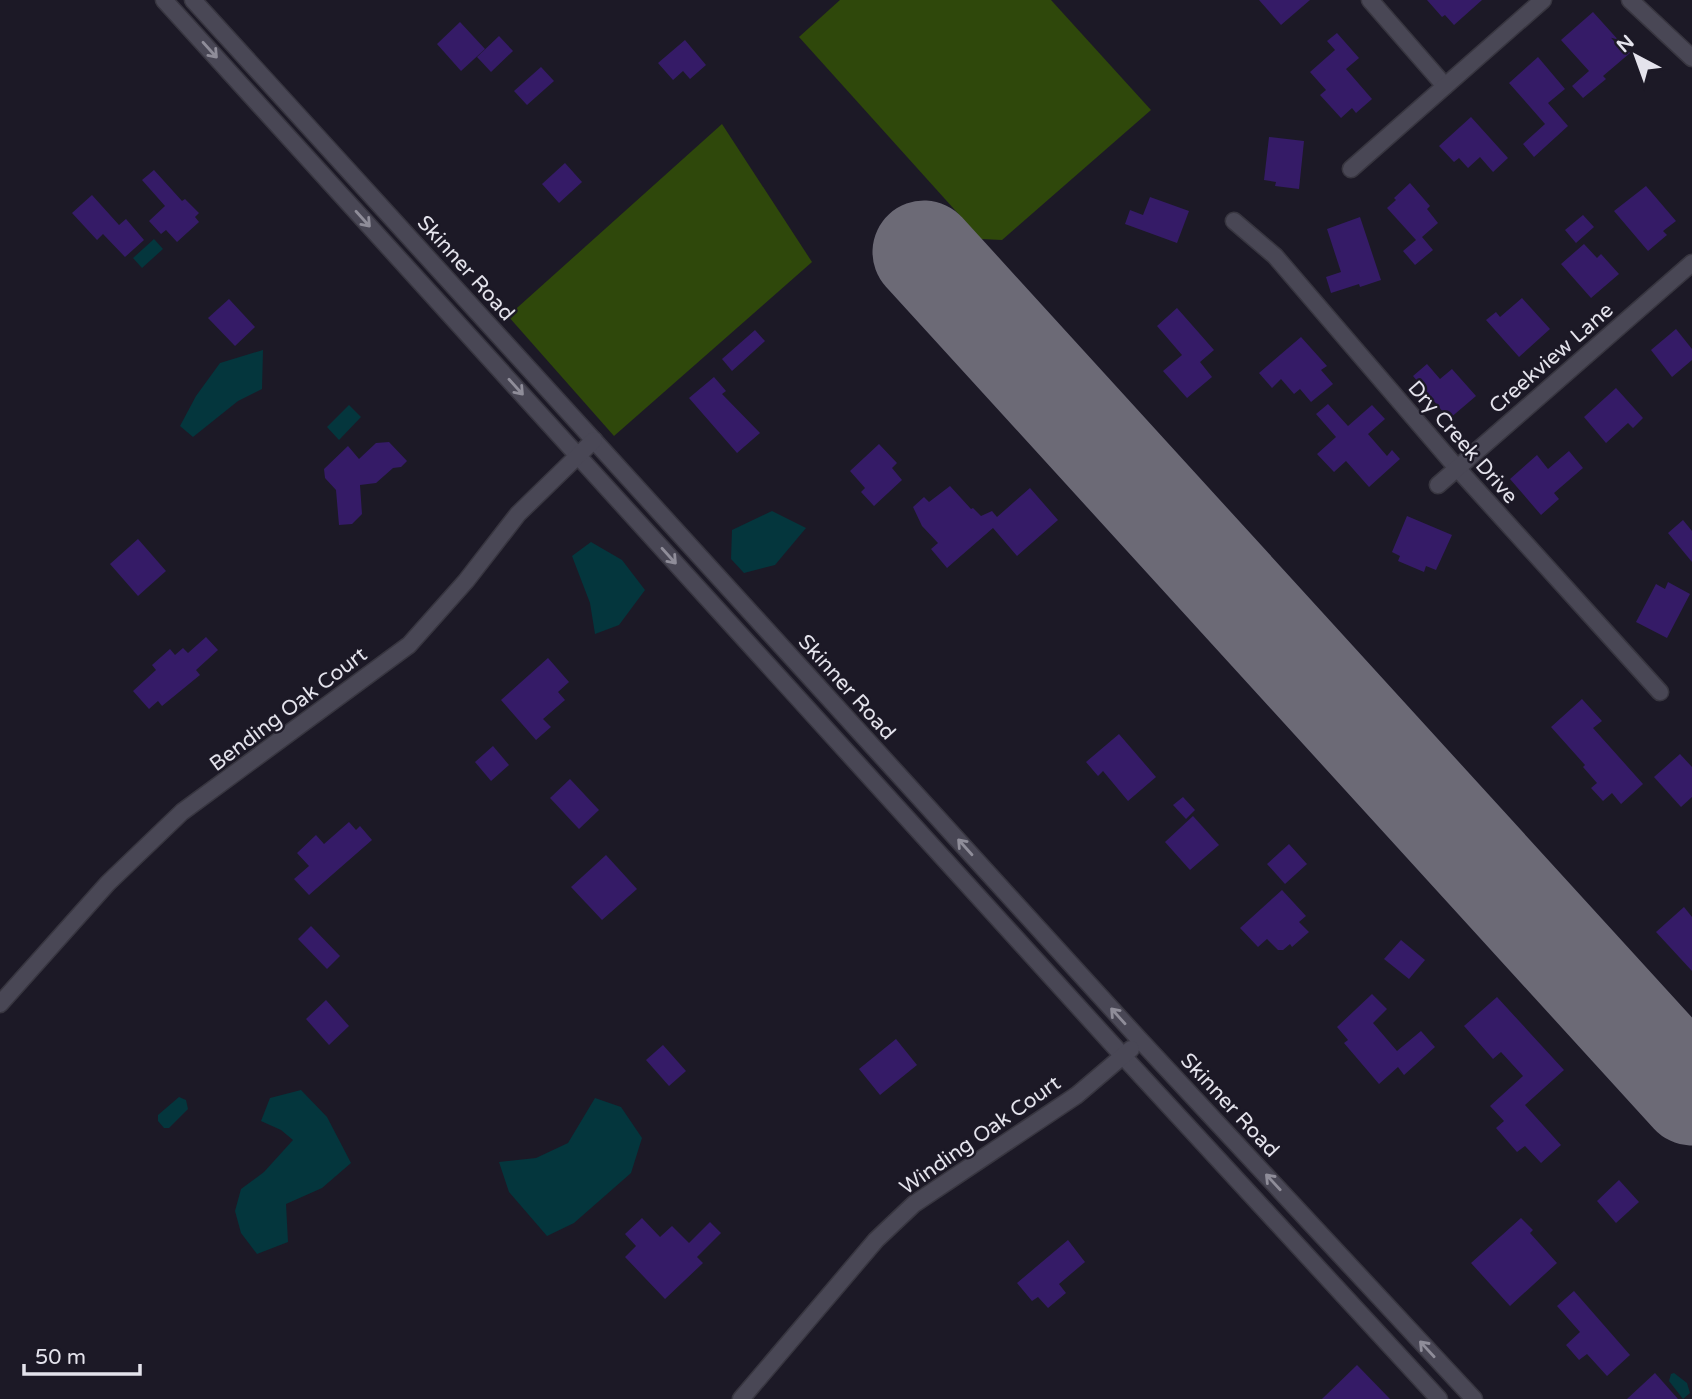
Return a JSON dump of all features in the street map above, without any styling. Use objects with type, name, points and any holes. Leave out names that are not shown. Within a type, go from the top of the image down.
[{"type":"street","name":"Skinner Road","points":[[164,0],[1123,1056],[1439,1399]]},
{"type":"street","name":"Skinner Road","points":[[193,0],[1140,1040],[1474,1399]]},
{"type":"street","points":[[1370,0],[1445,86]]},
{"type":"street","points":[[1351,169],[1543,0]]},
{"type":"street","points":[[1630,0],[1692,58]]},
{"type":"street","points":[[255,100],[271,85]]},
{"type":"street","name":"Dry Creek Drive","points":[[1234,221],[1275,256],[1457,468],[1660,692]]},
{"type":"street","name":"Creekview Lane","points":[[1438,485],[1692,263]]},
{"type":"street","name":"Bending Oak Court","points":[[0,1004],[108,883],[182,812],[410,645],[466,581],[518,514],[594,440]]},
{"type":"street","name":"Winding Oak Court","points":[[741,1399],[876,1240],[914,1204],[1077,1094],[1140,1040]]},
{"type":"green space","points":[[840,0],[1051,0],[1151,110],[1002,240],[981,239],[799,37]]},
{"type":"green space","points":[[722,124],[812,262],[614,436],[508,316]]},
{"type":"shaded area","points":[[154,239],[163,249],[142,268],[133,258]]},
{"type":"shaded area","points":[[263,350],[262,389],[238,401],[193,437],[180,426],[196,396],[220,363]]},
{"type":"shaded area","points":[[349,405],[361,417],[339,440],[327,427]]},
{"type":"shaded area","points":[[772,511],[806,528],[775,565],[744,573],[731,559],[732,530]]},
{"type":"shaded area","points":[[591,542],[622,560],[645,590],[619,625],[595,634],[590,603],[572,556]]},
{"type":"shaded area","points":[[301,1090],[327,1117],[351,1163],[322,1188],[286,1204],[288,1242],[257,1254],[241,1233],[235,1211],[241,1189],[264,1172],[293,1140],[281,1130],[261,1121],[270,1098]]},
{"type":"shaded area","points":[[179,1097],[186,1100],[188,1109],[169,1128],[164,1128],[158,1121],[158,1115]]},
{"type":"shaded area","points":[[595,1098],[621,1107],[642,1138],[631,1173],[574,1223],[547,1236],[509,1192],[499,1162],[536,1158],[568,1143]]},
{"type":"shaded area","points":[[1674,1373],[1687,1383],[1690,1393],[1683,1399],[1669,1381]]},
{"type":"building","points":[[1259,0],[1310,0],[1281,25]]},
{"type":"building","points":[[1427,0],[1482,0],[1454,25],[1445,15],[1442,17]]},
{"type":"building","points":[[1593,12],[1630,53],[1603,76],[1606,79],[1583,98],[1572,86],[1589,71],[1561,40]]},
{"type":"building","points":[[460,22],[485,49],[461,71],[437,44]]},
{"type":"building","points":[[1337,33],[1359,58],[1346,69],[1372,99],[1356,113],[1352,108],[1341,118],[1320,95],[1326,90],[1310,72],[1335,50],[1327,41]]},
{"type":"building","points":[[499,36],[513,51],[491,72],[477,57]]},
{"type":"building","points":[[685,40],[706,65],[690,79],[683,71],[673,80],[658,63]]},
{"type":"building","points":[[1538,57],[1565,89],[1548,103],[1568,126],[1534,157],[1523,144],[1545,124],[1509,83]]},
{"type":"building","points":[[541,67],[554,81],[527,105],[514,91]]},
{"type":"building","points":[[1471,117],[1508,158],[1493,172],[1480,157],[1468,168],[1459,158],[1454,162],[1439,146]]},
{"type":"building","points":[[1269,137],[1304,141],[1299,189],[1275,186],[1276,182],[1264,180]]},
{"type":"building","points":[[565,163],[582,182],[559,203],[542,184]]},
{"type":"building","points":[[154,170],[182,201],[185,199],[199,213],[195,217],[199,222],[177,242],[166,230],[161,234],[149,221],[165,206],[142,180]]},
{"type":"building","points":[[1410,183],[1430,206],[1427,209],[1438,223],[1422,237],[1433,250],[1415,265],[1403,251],[1416,240],[1387,208]]},
{"type":"building","points":[[1646,186],[1676,221],[1663,231],[1667,235],[1648,251],[1614,211]]},
{"type":"building","points":[[92,195],[119,225],[126,219],[144,240],[125,257],[103,234],[97,240],[72,213]]},
{"type":"building","points":[[1150,197],[1189,211],[1177,243],[1125,224],[1130,210],[1143,215]]},
{"type":"building","points":[[1583,215],[1594,227],[1576,243],[1565,230]]},
{"type":"building","points":[[1360,217],[1381,280],[1331,293],[1326,277],[1341,272],[1327,229]]},
{"type":"building","points":[[1584,244],[1597,258],[1601,254],[1619,274],[1591,298],[1561,264]]},
{"type":"building","points":[[1522,298],[1550,329],[1519,357],[1486,320],[1496,312],[1500,317]]},
{"type":"building","points":[[229,299],[255,327],[235,346],[208,318]]},
{"type":"building","points":[[1177,308],[1214,350],[1200,362],[1212,377],[1187,398],[1163,371],[1182,355],[1157,326]]},
{"type":"building","points":[[1676,329],[1692,349],[1692,360],[1672,377],[1651,350]]},
{"type":"building","points":[[755,330],[765,341],[732,371],[722,359]]},
{"type":"building","points":[[1301,337],[1327,366],[1321,370],[1333,384],[1311,402],[1300,389],[1294,394],[1281,379],[1272,388],[1259,373]]},
{"type":"building","points":[[1427,364],[1440,379],[1452,369],[1476,396],[1449,419],[1413,376]]},
{"type":"building","points":[[714,377],[726,391],[722,394],[760,433],[737,453],[689,398]]},
{"type":"building","points":[[1616,388],[1643,418],[1633,428],[1628,423],[1606,443],[1584,417]]},
{"type":"building","points":[[1328,404],[1348,426],[1372,405],[1385,419],[1368,434],[1387,456],[1392,450],[1400,459],[1369,487],[1346,461],[1334,472],[1317,454],[1336,437],[1316,414]]},
{"type":"building","points":[[389,442],[407,461],[401,467],[393,468],[376,483],[360,485],[362,514],[352,524],[339,525],[336,490],[325,478],[324,469],[348,446],[359,459],[376,443]]},
{"type":"building","points":[[879,444],[897,463],[892,468],[902,480],[874,506],[861,492],[865,488],[850,471]]},
{"type":"building","points":[[1569,451],[1583,468],[1554,493],[1559,499],[1541,515],[1510,479],[1537,455],[1548,469]]},
{"type":"building","points":[[950,486],[981,516],[992,511],[997,517],[1030,488],[1058,520],[1017,556],[993,528],[947,568],[931,549],[938,543],[922,526],[913,507],[924,497],[929,502]]},
{"type":"building","points":[[1407,516],[1452,535],[1436,570],[1426,566],[1424,572],[1398,561],[1400,556],[1392,552]]},
{"type":"building","points":[[1683,520],[1692,531],[1692,562],[1668,533]]},
{"type":"building","points":[[138,539],[166,571],[138,596],[110,564]]},
{"type":"building","points":[[1668,582],[1690,594],[1667,638],[1636,622],[1656,584],[1665,589]]},
{"type":"building","points":[[206,637],[218,650],[196,670],[200,675],[162,706],[158,701],[149,709],[133,691],[156,670],[152,665],[170,649],[175,655],[183,648],[188,653]]},
{"type":"building","points":[[548,658],[569,682],[558,692],[565,700],[543,719],[551,727],[536,740],[501,700]]},
{"type":"building","points":[[1582,699],[1602,721],[1593,728],[1643,784],[1621,804],[1612,793],[1603,801],[1591,788],[1597,783],[1583,767],[1585,765],[1551,727]]},
{"type":"building","points":[[1119,734],[1156,777],[1128,801],[1103,771],[1098,776],[1086,762]]},
{"type":"building","points":[[493,746],[509,765],[491,781],[475,762]]},
{"type":"building","points":[[1680,754],[1692,767],[1692,797],[1681,807],[1654,777]]},
{"type":"building","points":[[570,779],[599,810],[579,829],[550,798]]},
{"type":"building","points":[[1183,797],[1195,810],[1186,819],[1173,805]]},
{"type":"building","points":[[1193,816],[1219,845],[1190,870],[1165,842]]},
{"type":"building","points":[[349,822],[356,830],[360,826],[372,840],[309,895],[294,879],[309,866],[297,853],[316,835],[324,844]]},
{"type":"building","points":[[1289,844],[1307,864],[1285,884],[1267,864]]},
{"type":"building","points":[[606,855],[637,889],[602,920],[571,887]]},
{"type":"building","points":[[1282,890],[1306,916],[1299,922],[1309,932],[1292,947],[1290,944],[1283,950],[1278,950],[1267,939],[1258,947],[1240,928]]},
{"type":"building","points":[[1684,907],[1692,917],[1692,971],[1656,932]]},
{"type":"building","points":[[311,926],[340,956],[327,969],[298,939]]},
{"type":"building","points":[[1401,940],[1425,960],[1409,979],[1384,959]]},
{"type":"building","points":[[1372,994],[1387,1009],[1373,1023],[1397,1051],[1421,1031],[1435,1047],[1404,1075],[1398,1067],[1379,1084],[1344,1043],[1348,1040],[1337,1027]]},
{"type":"building","points":[[1497,997],[1564,1070],[1525,1105],[1561,1145],[1541,1163],[1525,1146],[1517,1152],[1496,1128],[1504,1121],[1490,1106],[1523,1076],[1501,1052],[1493,1059],[1464,1026]]},
{"type":"building","points":[[326,1000],[349,1026],[329,1045],[306,1019]]},
{"type":"building","points":[[896,1039],[917,1065],[880,1095],[859,1069]]},
{"type":"building","points":[[663,1045],[686,1071],[669,1086],[646,1060]]},
{"type":"building","points":[[1619,1180],[1639,1202],[1616,1223],[1597,1201]]},
{"type":"building","points":[[642,1218],[660,1237],[672,1226],[689,1243],[710,1222],[721,1233],[697,1257],[703,1263],[665,1299],[625,1257],[636,1246],[625,1234]]},
{"type":"building","points":[[1521,1218],[1533,1230],[1530,1233],[1557,1263],[1510,1306],[1471,1263]]},
{"type":"building","points":[[1068,1240],[1085,1262],[1059,1284],[1066,1293],[1048,1308],[1038,1297],[1032,1301],[1017,1283]]},
{"type":"building","points":[[1574,1291],[1630,1355],[1607,1376],[1587,1354],[1579,1360],[1566,1345],[1580,1332],[1557,1306]]},
{"type":"building","points":[[1357,1365],[1390,1399],[1322,1399]]},
{"type":"building","points":[[1655,1373],[1678,1399],[1627,1399]]},
{"type":"runway","points":[[924,252],[1692,1094]]}]
